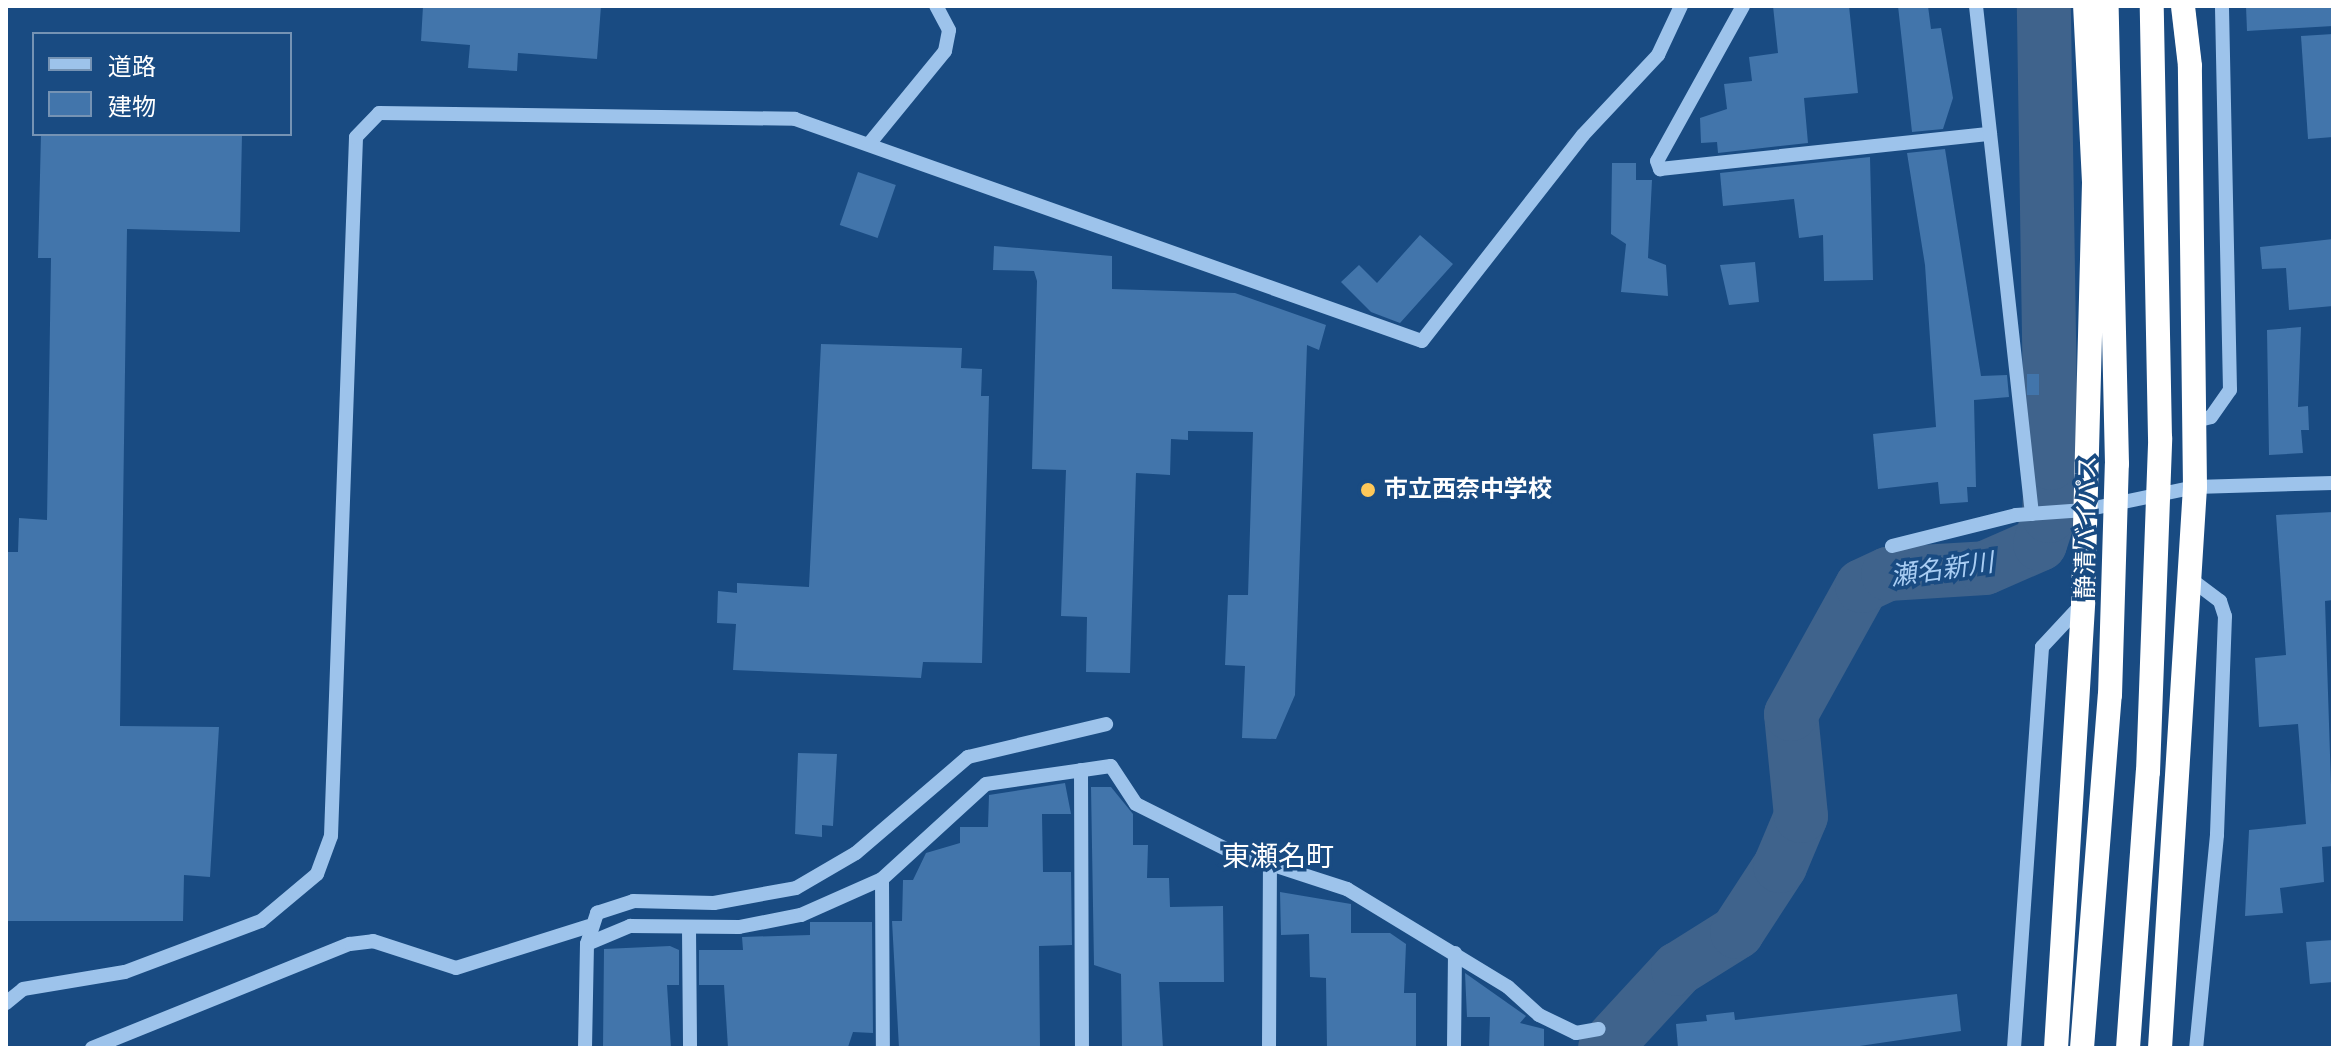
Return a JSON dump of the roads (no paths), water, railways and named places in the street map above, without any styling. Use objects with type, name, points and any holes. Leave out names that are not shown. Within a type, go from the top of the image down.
[{"type":"highway","points":[[2056,1048],[2083,603],[2094,182],[2085,6]]},
{"type":"highway","name":"静清バイパス","points":[[2082,1048],[2110,695],[2117,464],[2107,6]]},
{"type":"highway","points":[[2128,1048],[2148,772],[2160,438],[2152,6]]},
{"type":"highway","points":[[2160,1048],[2195,487],[2183,6]]},
{"type":"street","points":[[869,144],[945,51],[949,30],[936,6]]},
{"type":"street","points":[[6,1003],[23,989],[125,972],[261,921],[317,874],[331,836],[356,137],[379,113],[795,119],[1422,341],[1583,135],[1658,55],[1681,6]]},
{"type":"street","points":[[1743,6],[1657,161],[1660,169],[1990,134]]},
{"type":"street","points":[[1976,6],[2032,514]]},
{"type":"street","points":[[2195,421],[2211,417],[2230,390],[2222,6]]},
{"type":"street","points":[[1892,546],[2032,514],[2085,510],[2195,487],[2333,483]]},
{"type":"street","points":[[2188,577],[2220,601],[2225,616],[2217,835],[2196,1048]]},
{"type":"street","points":[[2014,1048],[2042,647],[2083,603]]},
{"type":"street","points":[[92,1048],[350,944],[373,941],[456,968],[589,926],[613,904],[714,903],[796,888],[856,853],[968,757],[1106,724]]},
{"type":"street","points":[[587,944],[630,926],[689,929],[801,915],[882,879],[986,784],[1111,766],[1136,804],[1270,864],[1347,889],[1455,953],[1539,1015],[1576,1033],[1599,1029]]},
{"type":"street","points":[[1081,770],[1082,1048]]},
{"type":"street","points":[[1269,1048],[1270,864]]},
{"type":"street","points":[[882,879],[883,1048]]},
{"type":"street","points":[[585,1048],[589,926]]},
{"type":"street","points":[[689,929],[690,1048]]},
{"type":"street","points":[[1454,1048],[1455,953]]},
{"type":"waterway","name":"瀬名新川","points":[[1605,1048],[1678,969],[1737,932],[1780,866],[1801,816],[1791,714],[1862,586],[1888,574],[1985,568],[2040,544],[2049,516],[2051,463],[2044,6]]},
{"type":"place","name":"市立西奈中学校","points":[[1368,490]]},
{"type":"district","name":"東瀬名町","points":[[1278,857]]}]
